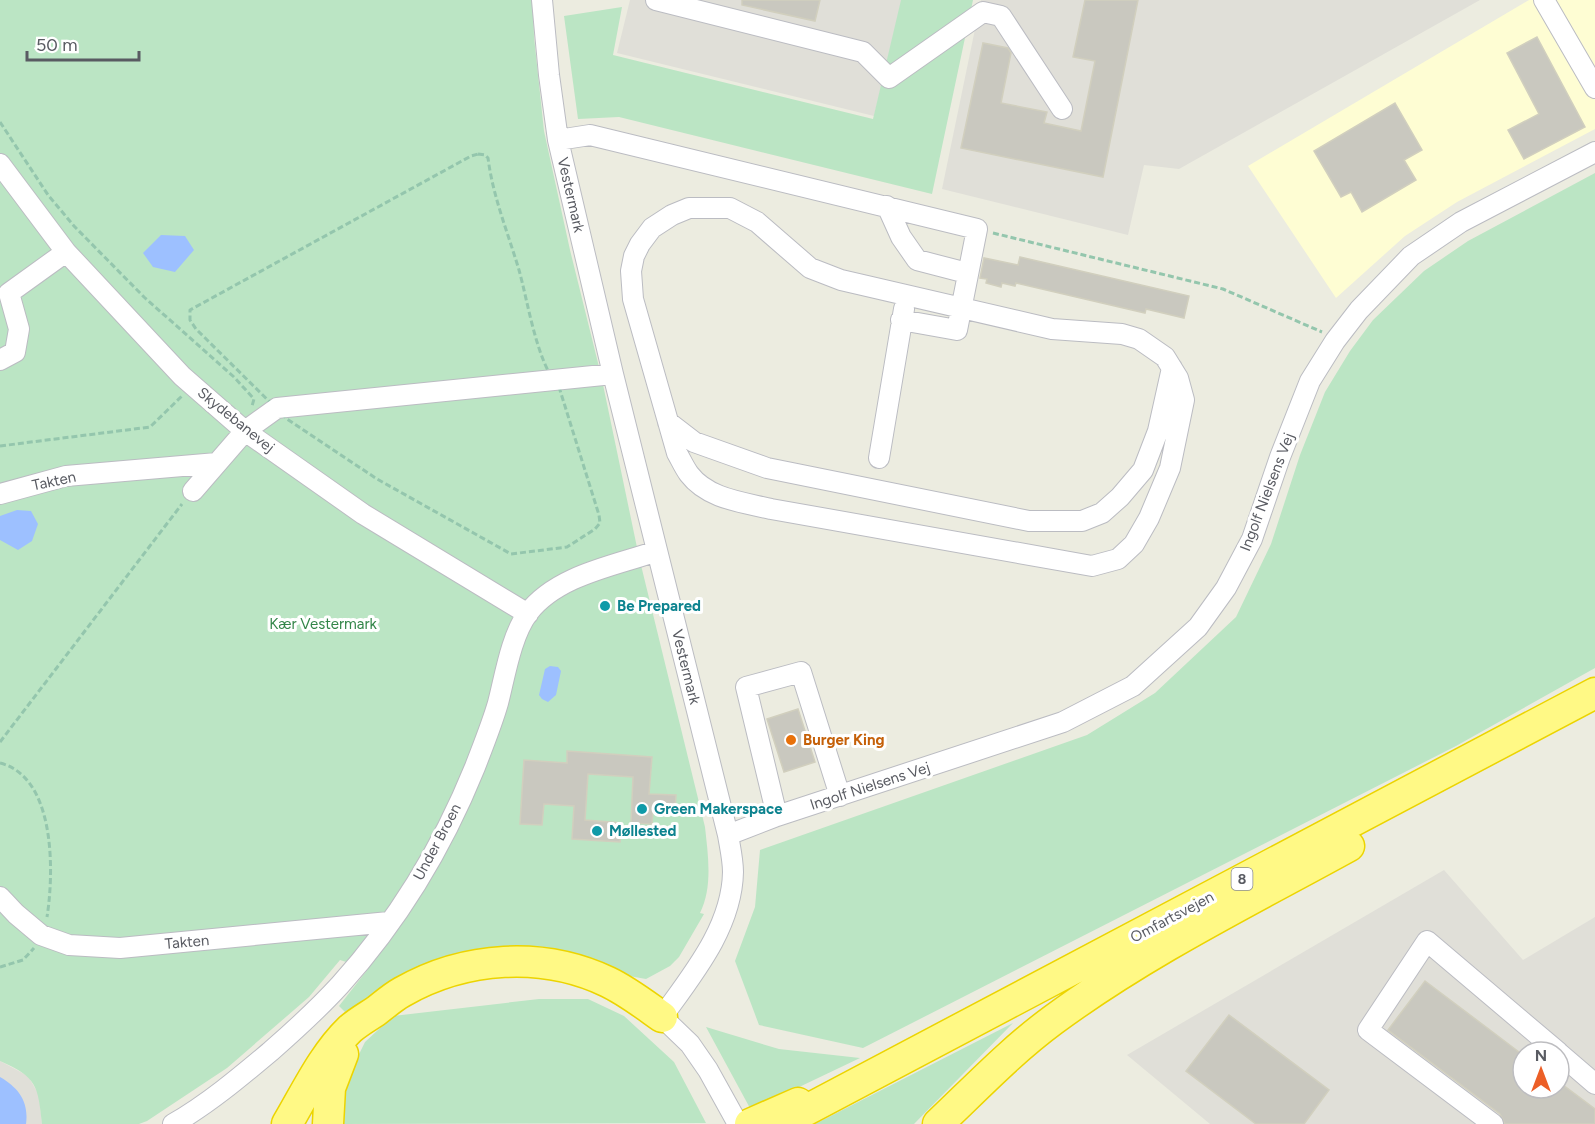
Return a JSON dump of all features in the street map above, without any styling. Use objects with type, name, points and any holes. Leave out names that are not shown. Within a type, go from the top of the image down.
[{"type":"highway","name":"Omfartsvejen","points":[[780,1124],[1595,693]]},
{"type":"highway","points":[[939,1124],[1008,1056],[1053,1020],[1099,988],[1176,940],[1595,709]]},
{"type":"highway","points":[[287,1124],[319,1070],[350,1029],[402,992],[461,968],[495,962],[534,961],[572,969],[609,982],[662,1017]]},
{"type":"highway","points":[[328,1124],[330,1088],[339,1060],[354,1035],[376,1011]]},
{"type":"highway","points":[[750,1124],[890,1066]]},
{"type":"street","name":"Vestermark","points":[[542,0],[558,140],[613,374],[728,835],[733,871],[730,899],[715,938],[662,1017]]},
{"type":"street","points":[[656,0],[863,52],[889,78],[983,12],[1001,16],[1062,109]]},
{"type":"street","points":[[1544,0],[1595,88]]},
{"type":"street","name":"Vestermark","points":[[558,140],[590,135],[977,229]]},
{"type":"street","name":"Ingolf Nielsens Vej","points":[[728,835],[777,816],[1063,722],[1133,686],[1198,627],[1226,588],[1252,539],[1280,457],[1310,381],[1335,341],[1359,310],[1412,256],[1461,222],[1595,152]]},
{"type":"street","name":"Skydebanevej","points":[[0,164],[66,252],[193,385],[245,431],[363,514],[528,614]]},
{"type":"street","points":[[887,206],[901,237],[917,260],[967,273]]},
{"type":"street","points":[[689,208],[730,208],[757,222],[810,268],[842,280],[907,294],[1052,329],[1122,334],[1139,339],[1166,357],[1178,378],[1185,400],[1170,468],[1149,518],[1134,544],[1118,559],[1092,566],[794,513],[729,499],[704,489],[689,474],[677,453],[633,299],[631,271],[634,256],[652,228],[672,215],[689,208]]},
{"type":"street","points":[[902,320],[957,330],[977,229]]},
{"type":"street","points":[[0,360],[15,352],[19,329],[5,292],[66,252]]},
{"type":"street","points":[[879,458],[907,294]]},
{"type":"street","points":[[668,422],[694,442],[767,468],[1029,521],[1082,521],[1102,513],[1120,497],[1143,470],[1158,431],[1172,368]]},
{"type":"street","points":[[193,491],[245,431],[277,408],[613,374]]},
{"type":"street","name":"Takten","points":[[0,494],[66,476],[217,463]]},
{"type":"street","name":"Under Broen","points":[[173,1124],[245,1073],[306,1020],[340,985],[389,922],[439,846],[475,767],[497,706],[515,642],[528,614],[552,591],[574,579],[657,551]]},
{"type":"street","points":[[777,816],[746,687],[801,672],[840,796]]},
{"type":"street","name":"Takten","points":[[0,897],[41,935],[69,945],[120,948],[389,922]]},
{"type":"street","points":[[1493,1124],[1368,1029],[1427,940],[1544,1040]]},
{"type":"street","points":[[662,1017],[690,1044],[738,1124]]},
{"type":"street","points":[[1571,1063],[1595,1084]]},
{"type":"path","points":[[0,122],[48,195],[74,226],[144,297],[234,377],[254,399],[245,431]]},
{"type":"path","points":[[478,154],[485,155],[488,158],[503,225],[515,256],[542,358],[553,380],[560,387],[600,523],[595,529],[567,547],[511,554],[378,479],[287,419],[277,408],[196,329],[189,320],[190,310],[460,162],[478,154]]},
{"type":"path","points":[[977,229],[1223,289],[1322,332],[1317,341]]},
{"type":"path","points":[[0,446],[150,427],[193,385]]},
{"type":"path","points":[[0,742],[193,491]]},
{"type":"path","points":[[0,763],[7,765],[25,778],[39,799],[49,830],[50,895],[47,917],[34,948],[23,960],[0,967]]},
{"type":"shaded area","points":[[630,0],[902,0],[874,116],[617,53]]},
{"type":"shaded area","points":[[981,0],[1480,0],[1179,169],[1144,165],[1128,235],[942,189]]},
{"type":"shaded area","points":[[1529,0],[1595,0],[1595,129],[1457,202],[1405,236],[1336,298],[1248,166]]},
{"type":"shaded area","points":[[1444,870],[1523,960],[1595,917],[1595,1124],[1210,1124],[1127,1055]]},
{"type":"shaded area","points":[[0,1061],[28,1076],[39,1095],[42,1124],[0,1124]]},
{"type":"green space","name":"Kær Vestermark","points":[[0,0],[533,0],[534,37],[544,131],[601,375],[639,557],[705,827],[708,882],[700,913],[704,914],[679,957],[670,966],[646,979],[629,976],[595,961],[545,950],[448,957],[397,977],[347,1014],[339,1006],[368,969],[340,960],[309,997],[227,1068],[147,1121],[139,1124],[42,1124],[39,1100],[33,1084],[22,1072],[0,1061]]},
{"type":"green space","points":[[901,0],[973,0],[932,194],[619,117],[578,119],[564,16],[622,7],[613,55],[873,119]]},
{"type":"green space","points":[[1595,173],[1595,668],[1456,746],[863,1048],[759,1025],[735,961],[755,907],[760,850],[1087,735],[1155,693],[1236,617],[1271,544],[1300,455],[1325,392],[1350,351],[1373,320],[1424,271],[1468,241]]},
{"type":"green space","points":[[539,999],[588,999],[624,1016],[674,1062],[706,1123],[340,1124],[341,1091],[365,1042],[393,1016]]},
{"type":"green space","points":[[1013,1023],[914,1124],[815,1124]]},
{"type":"green space","points":[[706,1027],[779,1049],[860,1058],[751,1110]]},
{"type":"water","points":[[161,235],[185,236],[194,250],[175,272],[153,267],[143,253]]},
{"type":"water","points":[[17,510],[31,511],[38,524],[32,541],[18,550],[0,540],[0,516]]},
{"type":"water","points":[[550,666],[558,667],[561,671],[556,695],[548,702],[539,695],[545,669]]},
{"type":"water","points":[[0,1077],[21,1096],[26,1109],[26,1124],[0,1124]]},
{"type":"building","points":[[742,0],[820,0],[815,21],[742,5]]},
{"type":"building","points":[[1085,0],[1138,0],[1103,177],[961,148],[983,43],[1008,48],[1011,53],[1001,103],[1047,112],[1044,123],[1081,131],[1095,61],[1073,57]]},
{"type":"building","points":[[1537,37],[1585,127],[1524,159],[1508,130],[1539,114],[1507,53]]},
{"type":"building","points":[[1395,103],[1422,150],[1404,160],[1416,180],[1362,212],[1351,192],[1341,197],[1314,151]]},
{"type":"building","points":[[1020,257],[1189,296],[1184,318],[1146,309],[1145,313],[1016,283],[1015,286],[1002,283],[1001,287],[986,283],[987,279],[980,278],[984,258],[1018,265]]},
{"type":"building","name":"Burger King","points":[[798,709],[815,762],[784,772],[767,719]]},
{"type":"building","points":[[567,751],[652,757],[649,794],[676,795],[675,810],[653,810],[652,824],[631,823],[633,777],[588,774],[585,820],[622,823],[620,842],[572,839],[574,806],[544,804],[542,825],[520,824],[524,760],[567,763]]},
{"type":"building","points":[[1425,981],[1511,1046],[1511,1100],[1571,1100],[1571,1091],[1595,1109],[1595,1124],[1505,1124],[1500,1114],[1388,1030]]},
{"type":"building","points":[[1229,1015],[1329,1090],[1304,1124],[1256,1124],[1186,1071]]},
{"type":"place","name":"Be Prepared","points":[[605,606]]},
{"type":"place","name":"Burger King","points":[[791,740]]},
{"type":"place","name":"Green Makerspace","points":[[642,809]]},
{"type":"place","name":"Møllested","points":[[597,831]]}]
